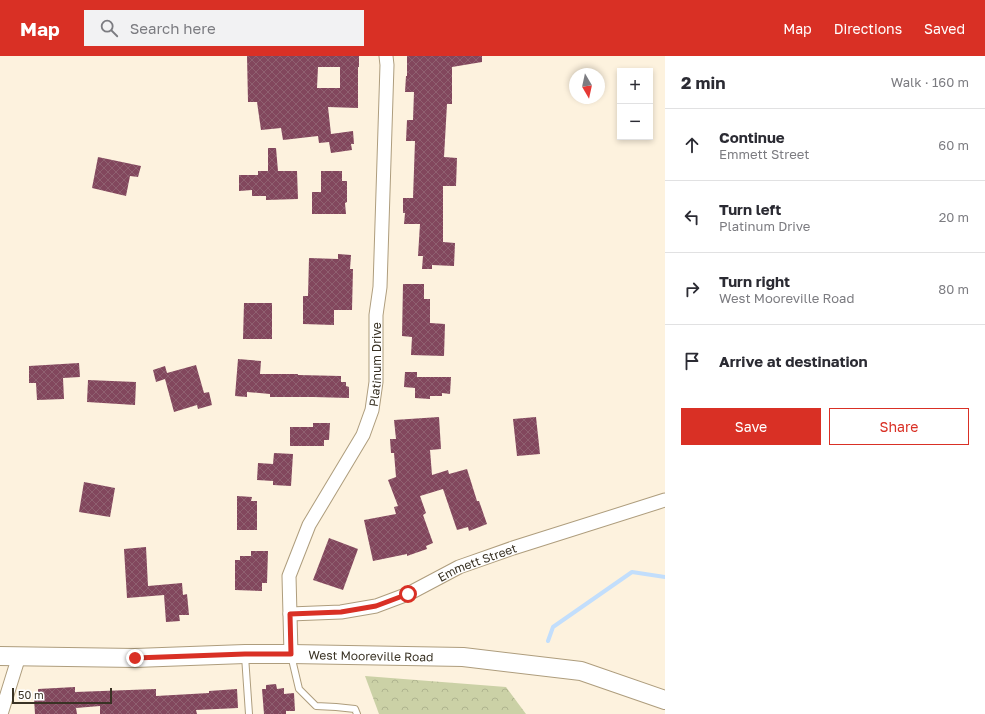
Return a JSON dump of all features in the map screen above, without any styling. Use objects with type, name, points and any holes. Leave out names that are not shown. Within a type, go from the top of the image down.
[{"type":"main road","name":"West Mooreville Road","points":[[0,656],[135,658],[291,654],[462,657],[581,671],[665,700]]},
{"type":"street","name":"Platinum Drive","points":[[291,654],[289,576],[309,525],[363,435],[372,410],[376,382],[376,315],[380,287],[386,56]]},
{"type":"street","name":"Emmett Street","points":[[290,614],[341,612],[376,606],[408,594],[459,567],[512,548],[665,500]]},
{"type":"street","points":[[1,714],[19,656]]},
{"type":"lane","points":[[245,654],[249,714]]},
{"type":"lane","points":[[291,654],[300,689],[316,706],[354,710],[357,714]]},
{"type":"green space","points":[[365,676],[506,687],[526,714],[379,714]]},
{"type":"building","points":[[247,56],[359,56],[358,108],[328,107],[331,134],[353,131],[354,144],[351,144],[352,150],[331,153],[329,142],[319,143],[318,136],[283,140],[281,128],[261,130],[257,102],[248,102]],"holes":[[[318,67],[340,67],[340,88],[317,88]]]},
{"type":"building","points":[[407,56],[482,56],[482,62],[452,67],[452,104],[447,104],[444,157],[457,158],[456,186],[443,186],[443,242],[455,243],[454,266],[432,265],[432,269],[422,269],[423,256],[418,256],[420,224],[404,224],[405,213],[403,213],[403,198],[413,198],[415,141],[406,141],[407,120],[413,120],[414,92],[405,92]]},
{"type":"building","points":[[268,148],[276,148],[278,171],[297,171],[298,199],[266,200],[266,196],[252,196],[252,190],[239,191],[239,175],[258,175],[258,171],[268,171]]},
{"type":"building","points":[[98,157],[141,166],[138,177],[130,176],[126,196],[92,188]]},
{"type":"building","points":[[321,171],[342,171],[342,181],[347,181],[347,202],[345,203],[346,214],[312,214],[312,192],[321,192]]},
{"type":"building","points":[[338,254],[351,255],[350,269],[353,269],[352,310],[334,310],[334,325],[303,324],[303,296],[308,296],[309,258],[338,259]]},
{"type":"building","points":[[403,284],[424,284],[424,299],[430,299],[430,323],[445,324],[444,356],[411,355],[412,337],[402,336]]},
{"type":"building","points":[[244,303],[272,303],[272,339],[243,339]]},
{"type":"building","points":[[238,359],[261,361],[260,374],[341,376],[341,382],[346,382],[346,386],[349,387],[349,398],[270,397],[270,394],[247,392],[247,397],[235,396]]},
{"type":"building","points":[[79,363],[80,377],[63,378],[64,399],[37,400],[36,383],[29,383],[29,366]]},
{"type":"building","points":[[196,365],[204,393],[209,392],[212,405],[198,409],[197,405],[174,412],[165,379],[156,382],[153,370],[165,366],[167,373]]},
{"type":"building","points":[[405,372],[417,372],[417,377],[451,377],[450,394],[442,393],[442,396],[430,396],[430,399],[415,398],[415,388],[404,387]]},
{"type":"building","points":[[88,380],[136,382],[135,405],[87,402]]},
{"type":"building","points":[[439,417],[441,449],[430,450],[432,475],[448,470],[449,474],[467,469],[477,501],[479,501],[487,524],[469,531],[468,527],[457,530],[443,489],[420,496],[426,513],[423,515],[433,543],[426,546],[427,549],[407,556],[407,554],[373,561],[364,520],[396,514],[394,507],[398,506],[388,480],[396,477],[394,453],[391,453],[390,439],[396,439],[394,420]]},
{"type":"building","points":[[536,417],[540,454],[517,456],[513,419]]},
{"type":"building","points":[[313,423],[330,423],[329,440],[324,440],[324,446],[290,446],[290,427],[313,427]]},
{"type":"building","points":[[274,453],[293,454],[291,486],[273,485],[273,481],[257,480],[258,463],[273,464]]},
{"type":"building","points":[[84,482],[115,488],[110,517],[79,512]]},
{"type":"building","points":[[237,496],[252,497],[251,501],[257,501],[257,530],[237,530]]},
{"type":"building","points":[[329,538],[358,549],[343,590],[313,580]]},
{"type":"building","points":[[146,547],[148,586],[182,583],[183,595],[187,594],[189,615],[179,615],[180,621],[166,622],[164,595],[127,598],[124,549]]},
{"type":"building","points":[[251,551],[268,551],[267,583],[262,583],[262,591],[235,590],[235,560],[240,560],[240,556],[251,556]]},
{"type":"building","points":[[276,684],[277,689],[284,688],[284,694],[294,693],[295,711],[286,711],[286,714],[264,714],[262,689],[266,689],[266,685]]},
{"type":"building","points":[[75,687],[75,692],[156,689],[156,696],[209,693],[209,691],[237,689],[238,708],[196,710],[197,714],[100,714],[100,706],[76,708],[77,714],[35,714],[34,699],[38,699],[38,689]]},
{"type":"waterway","points":[[548,641],[553,627],[632,572],[665,577]]},
{"type":"route","points":[[135,658],[291,654],[290,614],[341,612],[376,606],[408,594]]}]
